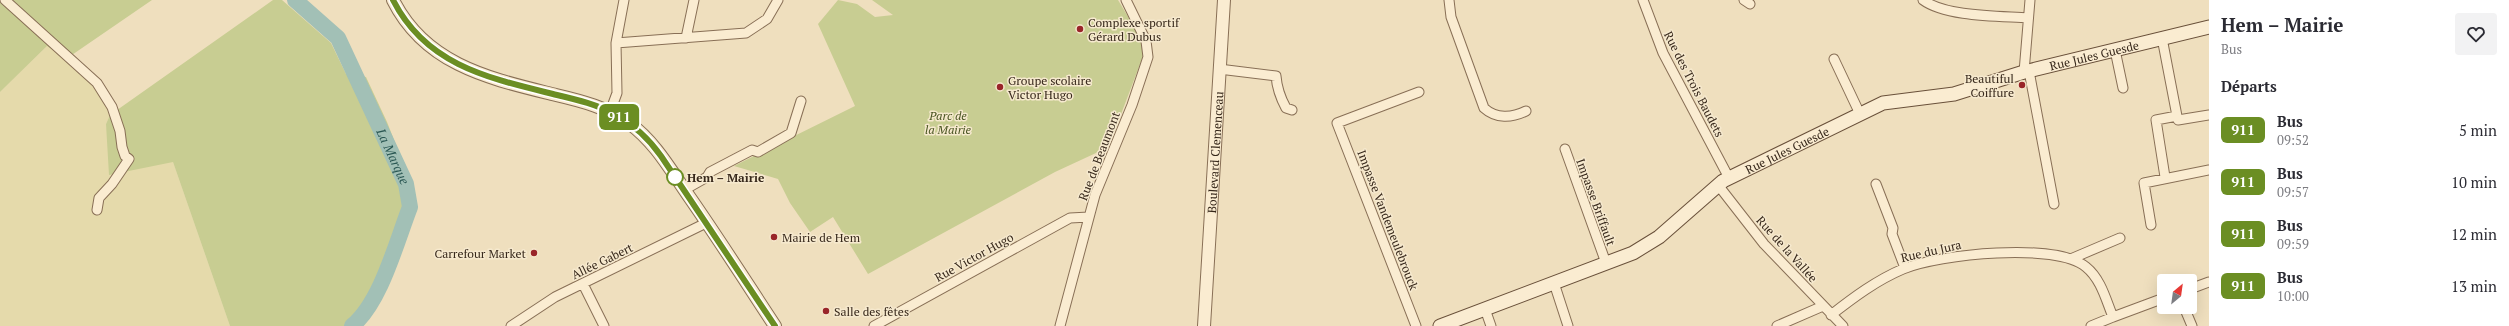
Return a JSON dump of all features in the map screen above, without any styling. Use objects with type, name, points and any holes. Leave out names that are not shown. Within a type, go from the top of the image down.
[{"type":"main road","name":"Rue Jules Guesde","points":[[1440,326],[1633,253],[1651,243],[1724,181],[1860,114],[1890,101],[1946,96],[2027,72],[2209,27]]},
{"type":"street","points":[[5,0],[48,41],[90,74],[112,107],[120,131],[122,147],[125,156],[129,159],[112,184],[99,198],[97,210]]},
{"type":"street","points":[[393,0],[406,21],[425,41],[443,55],[470,71],[493,79],[577,100],[610,112],[628,122],[650,141],[775,326]]},
{"type":"street","points":[[610,112],[617,94],[616,43],[624,0]]},
{"type":"street","points":[[686,38],[694,0]]},
{"type":"street","points":[[616,43],[739,34],[751,31],[767,19],[778,0]]},
{"type":"street","name":"Rue de Beaumont","points":[[1060,326],[1095,195],[1132,105],[1148,57],[1146,40],[1126,0]]},
{"type":"street","name":"Boulevard Clemenceau","points":[[1204,326],[1204,304],[1224,0]]},
{"type":"street","points":[[1449,0],[1451,17],[1484,108],[1496,115],[1514,117],[1526,111]]},
{"type":"street","name":"Rue des Trois Baudets","points":[[1642,0],[1663,53],[1724,181]]},
{"type":"street","points":[[1923,0],[1932,5],[1958,11],[2028,18]]},
{"type":"street","points":[[2030,0],[2028,18],[2027,72],[2054,204]]},
{"type":"street","points":[[2162,38],[2178,120],[2209,115]]},
{"type":"street","points":[[2115,50],[2123,88]]},
{"type":"street","points":[[1834,59],[1860,114]]},
{"type":"street","points":[[1219,69],[1276,76],[1281,99],[1286,108],[1292,110]]},
{"type":"street","name":"Impasse Vandemeulebrouck","points":[[1416,326],[1337,123],[1419,92]]},
{"type":"street","points":[[684,190],[707,177],[710,172],[717,168],[752,150],[758,152],[791,133],[801,100]]},
{"type":"street","points":[[2165,178],[2156,120],[2177,116]]},
{"type":"street","name":"Impasse Briffault","points":[[1565,149],[1606,263]]},
{"type":"street","points":[[2151,225],[2144,183],[2209,170]]},
{"type":"street","name":"Rue de la Vallée","points":[[1724,181],[1761,240],[1843,326]]},
{"type":"street","points":[[1876,184],[1893,228],[1892,234],[1905,268]]},
{"type":"street","name":"Rue Victor Hugo","points":[[874,326],[1070,218],[1089,217]]},
{"type":"street","name":"Allée Gabert","points":[[511,326],[550,300],[706,223]]},
{"type":"street","points":[[2073,258],[2120,238]]},
{"type":"street","name":"Rue du Jura","points":[[1832,315],[1876,283],[1905,268],[1964,255],[2047,254],[2073,258],[2087,267],[2098,280],[2113,317]]},
{"type":"street","points":[[2197,286],[2209,282]]},
{"type":"street","points":[[1554,283],[1568,326]]},
{"type":"street","points":[[583,284],[604,326]]},
{"type":"street","points":[[2091,326],[2157,301]]},
{"type":"street","name":"Boulevard Clemenceau","points":[[1200,326],[1204,304]]},
{"type":"street","points":[[1777,326],[1823,306]]},
{"type":"street","points":[[1485,309],[1491,326]]},
{"type":"street","points":[[2187,314],[2192,326]]},
{"type":"shaded area","points":[[47,46],[66,59],[97,87],[110,115],[106,124],[108,135],[173,162],[230,326],[0,326],[0,92]]},
{"type":"green space","points":[[0,0],[152,0],[66,59],[47,46],[0,92]]},
{"type":"green space","points":[[273,0],[282,0],[331,43],[346,74],[366,77],[387,122],[416,196],[407,231],[370,314],[357,326],[230,326],[173,162],[109,175],[106,124],[110,115]]},
{"type":"green space","name":"Parc de la Mairie","points":[[838,0],[857,4],[875,17],[893,15],[872,0],[1118,0],[1144,43],[1145,51],[1115,130],[1096,153],[1055,172],[868,274],[833,217],[810,232],[790,203],[778,179],[734,166],[855,106],[818,24]]},
{"type":"waterway","name":"La Marque","points":[[295,0],[338,38],[406,184],[410,207],[387,271],[371,302],[352,326]]},
{"type":"bus line","name":"911","points":[[393,0],[396,7],[416,33],[433,48],[470,71],[488,78],[563,96],[592,105],[616,115],[643,134],[661,156],[775,326]]},
{"type":"place","name":"Complexe sportif Gérard Dubus","points":[[1080,29]]},
{"type":"place","name":"Beautiful Coiffure","points":[[2022,85]]},
{"type":"place","name":"Groupe scolaire Victor Hugo","points":[[1000,87]]},
{"type":"place","name":"Hem – Mairie","points":[[675,177]]},
{"type":"place","name":"Mairie de Hem","points":[[774,237]]},
{"type":"place","name":"Carrefour Market","points":[[534,253]]},
{"type":"place","name":"Salle des fêtes","points":[[826,311]]}]
